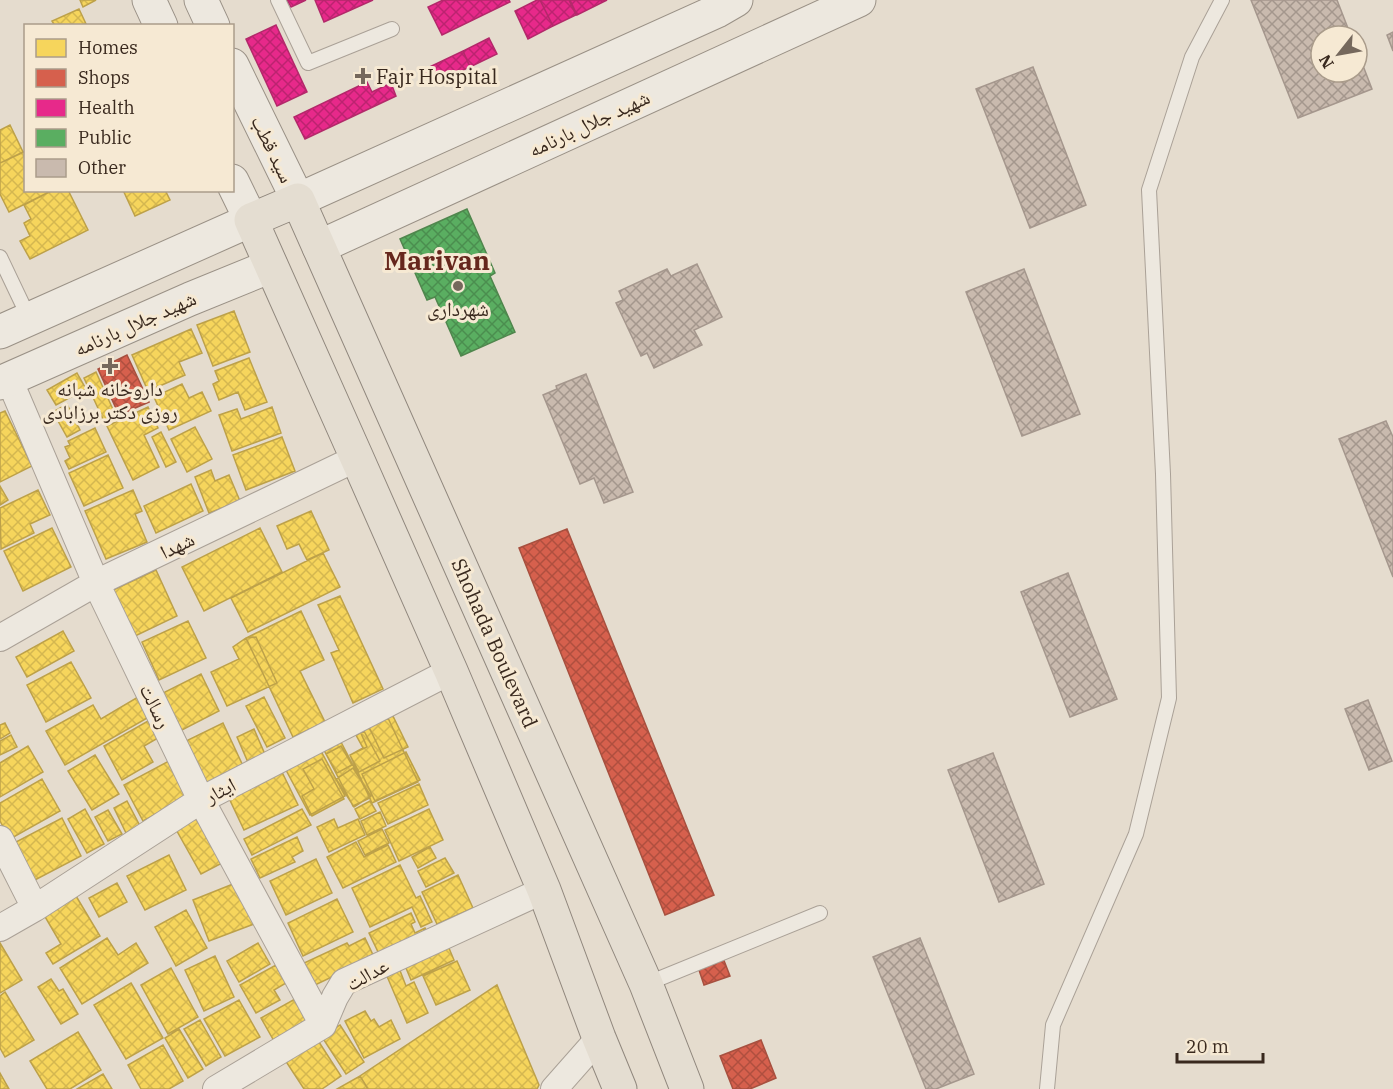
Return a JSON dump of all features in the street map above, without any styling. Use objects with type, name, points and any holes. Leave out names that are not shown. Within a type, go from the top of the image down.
[{"type":"main road","name":"Shohada Boulevard","points":[[298,200],[646,984],[687,1089]]},
{"type":"main road","points":[[298,200],[251,220],[451,670],[544,890],[620,1089]]},
{"type":"main road","points":[[271,267],[319,247]]},
{"type":"street","points":[[149,0],[159,24]]},
{"type":"street","points":[[201,0],[212,24]]},
{"type":"street","name":"شهید جلال بارنامه","points":[[319,247],[859,0]]},
{"type":"street","points":[[298,200],[722,4]]},
{"type":"street","name":"سید قطب","points":[[234,70],[298,200]]},
{"type":"street","points":[[0,332],[251,220],[234,185]]},
{"type":"street","name":"شهید جلال بارنامه","points":[[4,381],[190,298],[271,267]]},
{"type":"street","name":"رسالت","points":[[4,381],[96,584],[201,800],[323,1025]]},
{"type":"street","name":"شهدا","points":[[0,638],[96,584],[357,458]]},
{"type":"street","name":"ایثار","points":[[0,928],[35,908],[201,800],[451,670]]},
{"type":"street","points":[[0,839],[35,908]]},
{"type":"street","name":"عدالت","points":[[323,1025],[344,982],[544,890]]},
{"type":"street","points":[[216,1089],[323,1025]]},
{"type":"street","points":[[554,1089],[599,1038]]},
{"type":"lane","points":[[278,0],[308,63],[392,29]]},
{"type":"lane","points":[[1047,1089],[1053,1025],[1136,834],[1169,698],[1162,452],[1149,190],[1192,57],[1222,0]]},
{"type":"lane","points":[[0,256],[29,318]]},
{"type":"lane","points":[[646,984],[820,913]]},
{"type":"building: Homes","points":[[80,0],[96,0],[83,7]]},
{"type":"building: Homes","points":[[79,9],[86,24],[54,24],[52,21]]},
{"type":"building: Homes","points":[[10,125],[23,152],[0,163],[0,130]]},
{"type":"building: Homes","points":[[24,152],[24,192],[49,192],[9,212],[0,194],[0,163]]},
{"type":"building: Homes","points":[[49,192],[69,192],[88,230],[30,259],[20,241],[30,236],[24,223],[31,219],[24,205]]},
{"type":"building: Homes","points":[[124,192],[166,192],[170,200],[135,216]]},
{"type":"building: Homes","points":[[234,311],[250,352],[213,366],[197,325]]},
{"type":"building: Homes","points":[[191,329],[202,353],[179,362],[185,375],[148,391],[132,355]]},
{"type":"building: Homes","points":[[249,358],[267,402],[245,410],[238,392],[219,400],[213,384],[219,381],[215,371]]},
{"type":"building: Homes","points":[[96,372],[116,416],[104,421],[84,378]]},
{"type":"building: Homes","points":[[77,373],[86,389],[56,405],[47,390]]},
{"type":"building: Homes","points":[[182,384],[189,398],[202,392],[211,411],[169,430],[154,397]]},
{"type":"building: Homes","points":[[67,404],[80,430],[67,437],[53,412]]},
{"type":"building: Homes","points":[[148,407],[158,428],[144,435],[159,467],[133,480],[107,426]]},
{"type":"building: Homes","points":[[272,407],[281,433],[232,451],[219,415],[237,409],[241,419]]},
{"type":"building: Homes","points":[[5,411],[32,466],[0,482],[0,413]]},
{"type":"building: Homes","points":[[195,427],[212,459],[187,472],[171,439]]},
{"type":"building: Homes","points":[[95,428],[106,452],[69,469],[65,461],[70,458],[65,447],[70,445],[68,441]]},
{"type":"building: Homes","points":[[161,432],[176,462],[166,467],[152,437]]},
{"type":"building: Homes","points":[[282,437],[295,471],[246,490],[233,455]]},
{"type":"building: Homes","points":[[108,455],[123,488],[84,506],[69,473]]},
{"type":"building: Homes","points":[[211,470],[215,481],[229,475],[240,501],[209,513],[195,477]]},
{"type":"building: Homes","points":[[191,484],[203,511],[156,533],[144,506]]},
{"type":"building: Homes","points":[[0,486],[8,500],[0,505]]},
{"type":"building: Homes","points":[[38,490],[50,515],[30,524],[34,533],[1,549],[0,508]]},
{"type":"building: Homes","points":[[133,490],[142,511],[135,514],[147,542],[106,559],[85,511]]},
{"type":"building: Homes","points":[[311,511],[329,550],[307,560],[299,544],[287,549],[277,526]]},
{"type":"building: Homes","points":[[52,528],[71,567],[23,591],[4,551]]},
{"type":"building: Homes","points":[[260,528],[282,572],[204,611],[182,567]]},
{"type":"building: Homes","points":[[323,553],[340,587],[248,632],[231,598]]},
{"type":"building: Homes","points":[[156,570],[177,616],[133,637],[111,591]]},
{"type":"building: Homes","points":[[340,596],[383,689],[353,703],[331,653],[339,650],[318,605]]},
{"type":"building: Homes","points":[[301,611],[324,660],[300,671],[325,722],[293,737],[246,638]]},
{"type":"building: Homes","points":[[188,621],[206,658],[159,680],[142,642]]},
{"type":"building: Homes","points":[[63,631],[74,651],[27,677],[16,657]]},
{"type":"building: Homes","points":[[256,637],[277,683],[227,706],[211,672],[239,659],[233,647],[246,638]]},
{"type":"building: Homes","points":[[71,662],[91,698],[46,722],[27,685]]},
{"type":"building: Homes","points":[[201,674],[219,711],[180,731],[161,694]]},
{"type":"building: Homes","points":[[138,697],[149,717],[65,765],[46,731],[93,705],[101,719]]},
{"type":"building: Homes","points":[[264,697],[285,738],[267,747],[246,706]]},
{"type":"building: Homes","points":[[392,714],[408,747],[384,758],[368,725]]},
{"type":"building: Homes","points":[[388,718],[418,782],[372,803],[350,755],[367,747],[360,731]]},
{"type":"building: Homes","points":[[148,721],[158,738],[144,746],[153,762],[122,780],[104,746]]},
{"type":"building: Homes","points":[[5,723],[10,733],[0,739],[0,725]]},
{"type":"building: Homes","points":[[223,723],[244,768],[208,785],[186,741]]},
{"type":"building: Homes","points":[[254,729],[267,759],[250,767],[237,737]]},
{"type":"building: Homes","points":[[364,731],[380,761],[359,772],[350,755],[363,748],[356,735]]},
{"type":"building: Homes","points":[[11,735],[17,747],[0,755],[0,741]]},
{"type":"building: Homes","points":[[341,742],[370,798],[353,806],[324,750]]},
{"type":"building: Homes","points":[[28,746],[43,772],[0,797],[0,763]]},
{"type":"building: Homes","points":[[341,746],[352,765],[337,773],[326,754]]},
{"type":"building: Homes","points":[[321,751],[345,796],[310,815],[286,770]]},
{"type":"building: Homes","points":[[406,752],[420,780],[375,801],[362,774]]},
{"type":"building: Homes","points":[[95,755],[119,794],[92,810],[68,771]]},
{"type":"building: Homes","points":[[322,759],[344,799],[312,816],[302,796],[314,789],[303,769]]},
{"type":"building: Homes","points":[[169,761],[188,797],[143,821],[124,785]]},
{"type":"building: Homes","points":[[353,768],[371,796],[354,807],[336,779]]},
{"type":"building: Homes","points":[[281,770],[298,805],[244,830],[228,796]]},
{"type":"building: Homes","points":[[42,779],[60,811],[10,839],[0,821],[0,803]]},
{"type":"building: Homes","points":[[419,784],[428,805],[388,824],[378,803]]},
{"type":"building: Homes","points":[[127,801],[140,826],[126,833],[114,808]]},
{"type":"building: Homes","points":[[370,801],[376,811],[360,819],[355,809]]},
{"type":"building: Homes","points":[[85,809],[104,844],[87,853],[68,819]]},
{"type":"building: Homes","points":[[302,809],[311,825],[252,855],[244,839]]},
{"type":"building: Homes","points":[[429,809],[443,840],[399,861],[385,830]]},
{"type":"building: Homes","points":[[108,810],[122,834],[108,841],[95,817]]},
{"type":"building: Homes","points":[[198,811],[226,861],[201,874],[173,824]]},
{"type":"building: Homes","points":[[380,812],[386,826],[367,835],[361,821]]},
{"type":"building: Homes","points":[[62,818],[81,856],[33,881],[14,843]]},
{"type":"building: Homes","points":[[334,819],[338,828],[358,819],[365,835],[329,852],[317,827]]},
{"type":"building: Homes","points":[[382,829],[389,843],[365,855],[358,841]]},
{"type":"building: Homes","points":[[297,837],[303,851],[292,857],[295,862],[260,878],[251,859]]},
{"type":"building: Homes","points":[[356,842],[364,857],[388,845],[396,862],[343,888],[327,857]]},
{"type":"building: Homes","points":[[430,847],[436,858],[418,868],[412,857]]},
{"type":"building: Homes","points":[[169,855],[186,890],[145,910],[127,876]]},
{"type":"building: Homes","points":[[445,858],[454,873],[426,887],[418,871]]},
{"type":"building: Homes","points":[[316,859],[332,893],[286,915],[270,881]]},
{"type":"building: Homes","points":[[400,865],[416,898],[420,896],[432,922],[421,927],[412,907],[370,927],[352,888]]},
{"type":"building: Homes","points":[[458,875],[473,908],[437,924],[422,892]]},
{"type":"building: Homes","points":[[238,882],[254,924],[209,941],[193,900]]},
{"type":"building: Homes","points":[[117,883],[127,902],[99,917],[89,898]]},
{"type":"building: Homes","points":[[76,896],[100,936],[53,964],[46,953],[61,944],[44,915]]},
{"type":"building: Homes","points":[[337,899],[353,932],[303,956],[288,923]]},
{"type":"building: Homes","points":[[186,910],[207,948],[176,966],[155,927]]},
{"type":"building: Homes","points":[[411,913],[415,922],[411,924],[415,933],[425,928],[428,934],[380,956],[369,933]]},
{"type":"building: Homes","points":[[107,938],[118,955],[136,943],[148,963],[82,1004],[60,968]]},
{"type":"building: Homes","points":[[365,938],[374,957],[315,985],[304,963],[347,943],[349,946]]},
{"type":"building: Homes","points":[[446,941],[454,960],[411,980],[403,961]]},
{"type":"building: Homes","points":[[0,943],[22,980],[0,993]]},
{"type":"building: Homes","points":[[258,943],[270,964],[239,982],[227,961]]},
{"type":"building: Homes","points":[[215,956],[234,997],[204,1011],[185,970]]},
{"type":"building: Homes","points":[[457,961],[470,990],[436,1005],[423,976]]},
{"type":"building: Homes","points":[[276,965],[286,983],[274,990],[280,1000],[256,1013],[240,985]]},
{"type":"building: Homes","points":[[171,968],[198,1017],[168,1034],[141,985]]},
{"type":"building: Homes","points":[[399,968],[406,986],[414,982],[428,1013],[407,1023],[386,974]]},
{"type":"building: Homes","points":[[51,979],[59,991],[63,989],[78,1014],[61,1024],[38,987]]},
{"type":"building: Homes","points":[[131,983],[163,1038],[126,1059],[94,1005]]},
{"type":"building: Homes","points":[[497,985],[539,1085],[537,1089],[368,1089],[360,1076]]},
{"type":"building: Homes","points":[[5,992],[34,1040],[5,1057],[0,1048],[0,996]]},
{"type":"building: Homes","points":[[295,999],[307,1021],[274,1041],[261,1018]]},
{"type":"building: Homes","points":[[239,1000],[260,1037],[225,1056],[204,1019]]},
{"type":"building: Homes","points":[[365,1011],[371,1021],[374,1019],[379,1027],[391,1020],[400,1039],[364,1058],[345,1021]]},
{"type":"building: Homes","points":[[200,1020],[221,1057],[206,1066],[184,1029]]},
{"type":"building: Homes","points":[[340,1025],[364,1062],[346,1074],[322,1037]]},
{"type":"building: Homes","points":[[179,1029],[203,1069],[188,1078],[165,1038]]},
{"type":"building: Homes","points":[[78,1032],[101,1070],[70,1089],[47,1089],[30,1061]]},
{"type":"building: Homes","points":[[317,1039],[341,1076],[322,1089],[304,1089],[285,1060]]},
{"type":"building: Homes","points":[[163,1045],[183,1081],[169,1089],[141,1089],[128,1065]]},
{"type":"building: Homes","points":[[0,1073],[9,1089],[0,1089]]},
{"type":"building: Homes","points":[[103,1074],[112,1089],[77,1089]]},
{"type":"building: Homes","points":[[360,1076],[368,1089],[337,1089]]},
{"type":"building: Shops","points":[[127,355],[149,402],[119,415],[98,369]]},
{"type":"building: Shops","points":[[567,529],[714,895],[665,915],[519,548]]},
{"type":"building: Shops","points":[[723,958],[730,976],[704,985],[698,967]]},
{"type":"building: Shops","points":[[761,1040],[776,1078],[750,1089],[733,1089],[720,1056]]},
{"type":"building: Health","points":[[287,0],[306,0],[291,7]]},
{"type":"building: Health","points":[[315,0],[373,0],[324,22]]},
{"type":"building: Health","points":[[443,0],[509,0],[510,2],[442,35],[428,7]]},
{"type":"building: Health","points":[[540,0],[553,26],[528,39],[515,11]]},
{"type":"building: Health","points":[[540,0],[569,0],[576,15],[553,26]]},
{"type":"building: Health","points":[[570,0],[607,0],[577,15]]},
{"type":"building: Health","points":[[276,25],[307,92],[277,106],[246,39]]},
{"type":"building: Health","points":[[489,38],[497,54],[470,67],[463,51]]},
{"type":"building: Health","points":[[463,51],[470,67],[431,85],[423,70]]},
{"type":"building: Health","points":[[367,82],[372,92],[391,83],[396,96],[305,139],[294,117]]},
{"type":"building: Public","name":"شهرداری","points":[[467,209],[495,273],[490,276],[515,332],[461,356],[435,297],[427,300],[400,239]]},
{"type":"building: Other","points":[[1251,0],[1337,0],[1346,24],[1309,24],[1309,84],[1369,84],[1369,81],[1372,89],[1298,118]]},
{"type":"building: Other","points":[[1393,32],[1393,51],[1387,35]]},
{"type":"building: Other","points":[[1033,67],[1086,205],[1030,228],[976,89]]},
{"type":"building: Other","points":[[697,264],[722,317],[694,330],[702,345],[654,368],[647,353],[641,356],[616,303],[623,300],[619,291],[667,269],[671,276]]},
{"type":"building: Other","points":[[1024,269],[1080,414],[1022,436],[966,292]]},
{"type":"building: Other","points":[[586,374],[633,492],[604,503],[594,478],[580,484],[543,395],[557,389],[556,386]]},
{"type":"building: Other","points":[[1386,421],[1393,437],[1393,577],[1339,439]]},
{"type":"building: Other","points":[[1068,573],[1117,699],[1070,717],[1021,592]]},
{"type":"building: Other","points":[[1368,700],[1392,761],[1369,770],[1345,709]]},
{"type":"building: Other","points":[[993,753],[1044,884],[999,902],[948,770]]},
{"type":"building: Other","points":[[920,938],[974,1074],[936,1089],[926,1089],[873,957]]},
{"type":"place","name":"Fajr Hospital","points":[[363,76]]},
{"type":"place","name":"شهرداری","points":[[458,286]]},
{"type":"place","name":"داروخانه شبانه روزی دکتر برزابادی","points":[[110,366]]},
{"type":"district","name":"Marivan","points":[[437,260]]}]
